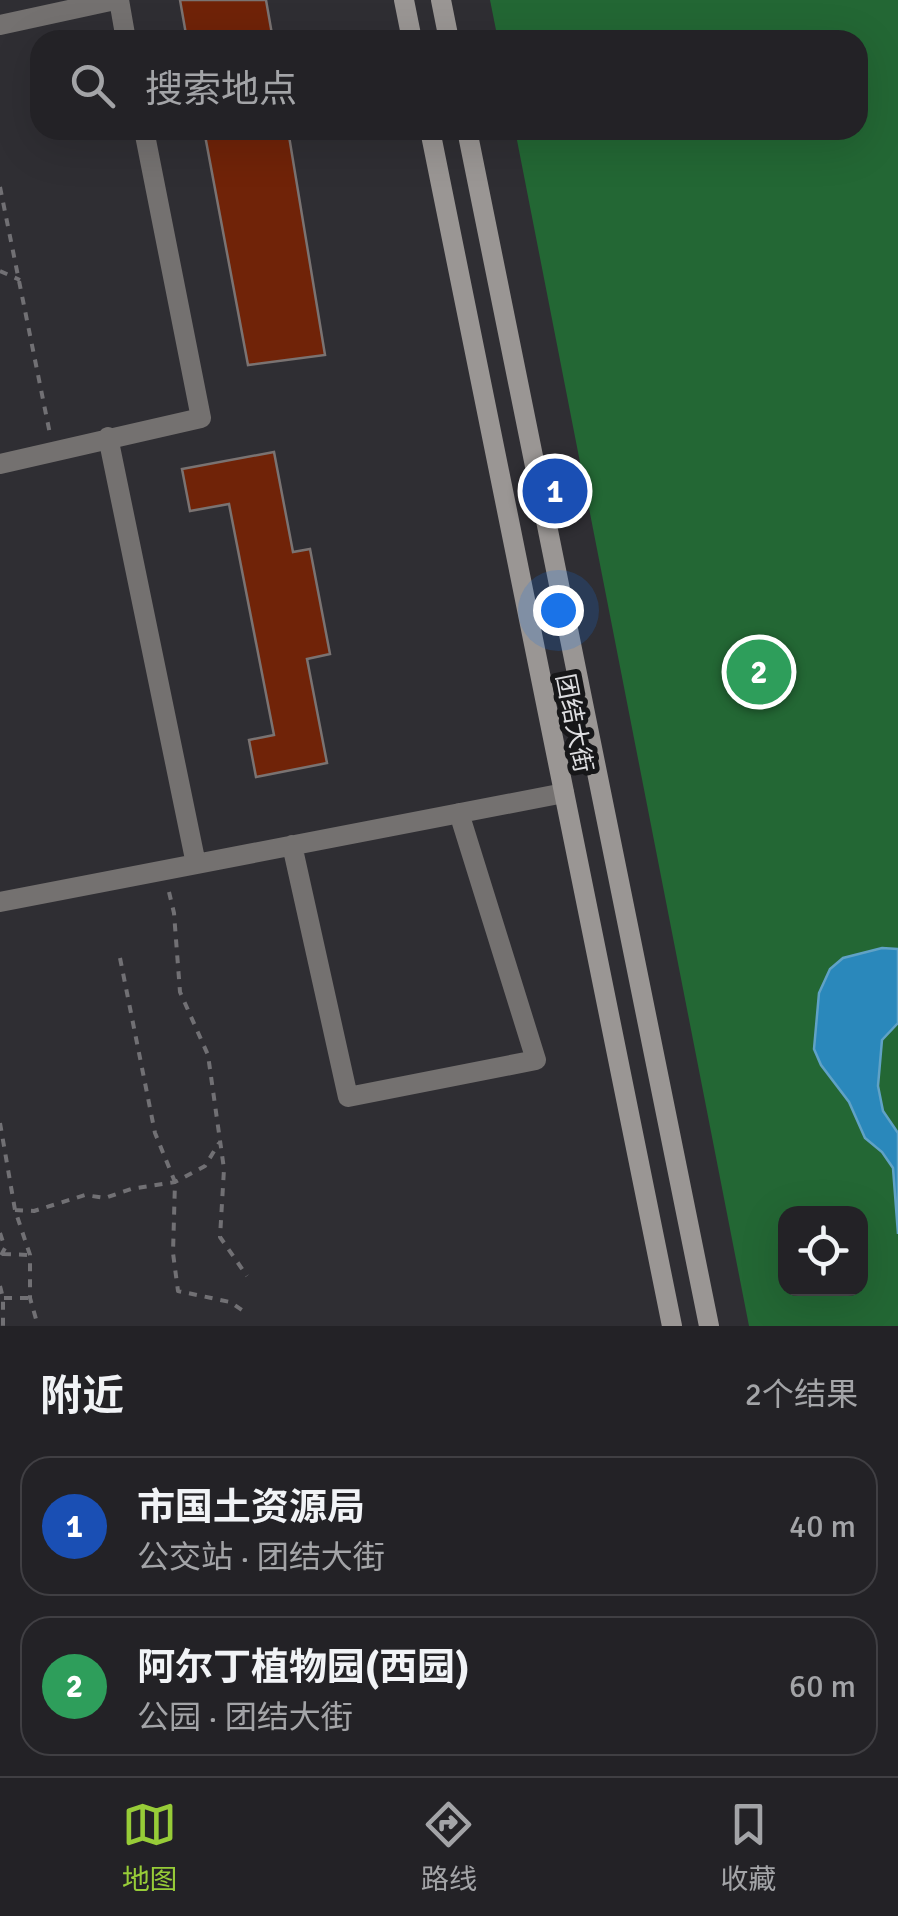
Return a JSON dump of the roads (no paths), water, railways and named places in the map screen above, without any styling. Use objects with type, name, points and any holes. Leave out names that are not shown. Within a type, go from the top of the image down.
[{"type":"main road","points":[[404,0],[410,30]]},
{"type":"main road","points":[[441,0],[447,30]]},
{"type":"main road","name":"团结大街","points":[[432,140],[672,1326]]},
{"type":"main road","name":"团结大街","points":[[469,140],[708,1326]]},
{"type":"street","points":[[0,25],[117,0],[124,30]]},
{"type":"street","points":[[0,464],[200,418],[146,140]]},
{"type":"street","points":[[108,437],[196,864]]},
{"type":"street","points":[[0,902],[564,794]]},
{"type":"street","points":[[292,845],[348,1097],[536,1060],[459,812]]},
{"type":"water","points":[[882,948],[898,949],[898,1023],[882,1040],[878,1086],[883,1111],[898,1133],[898,1234],[893,1168],[865,1138],[849,1102],[814,1049],[819,993],[830,969],[843,958]]},
{"type":"place","name":"市国土资源局","points":[[555,491]]},
{"type":"place","name":"阿尔丁植物园(西园)","points":[[759,672]]}]
